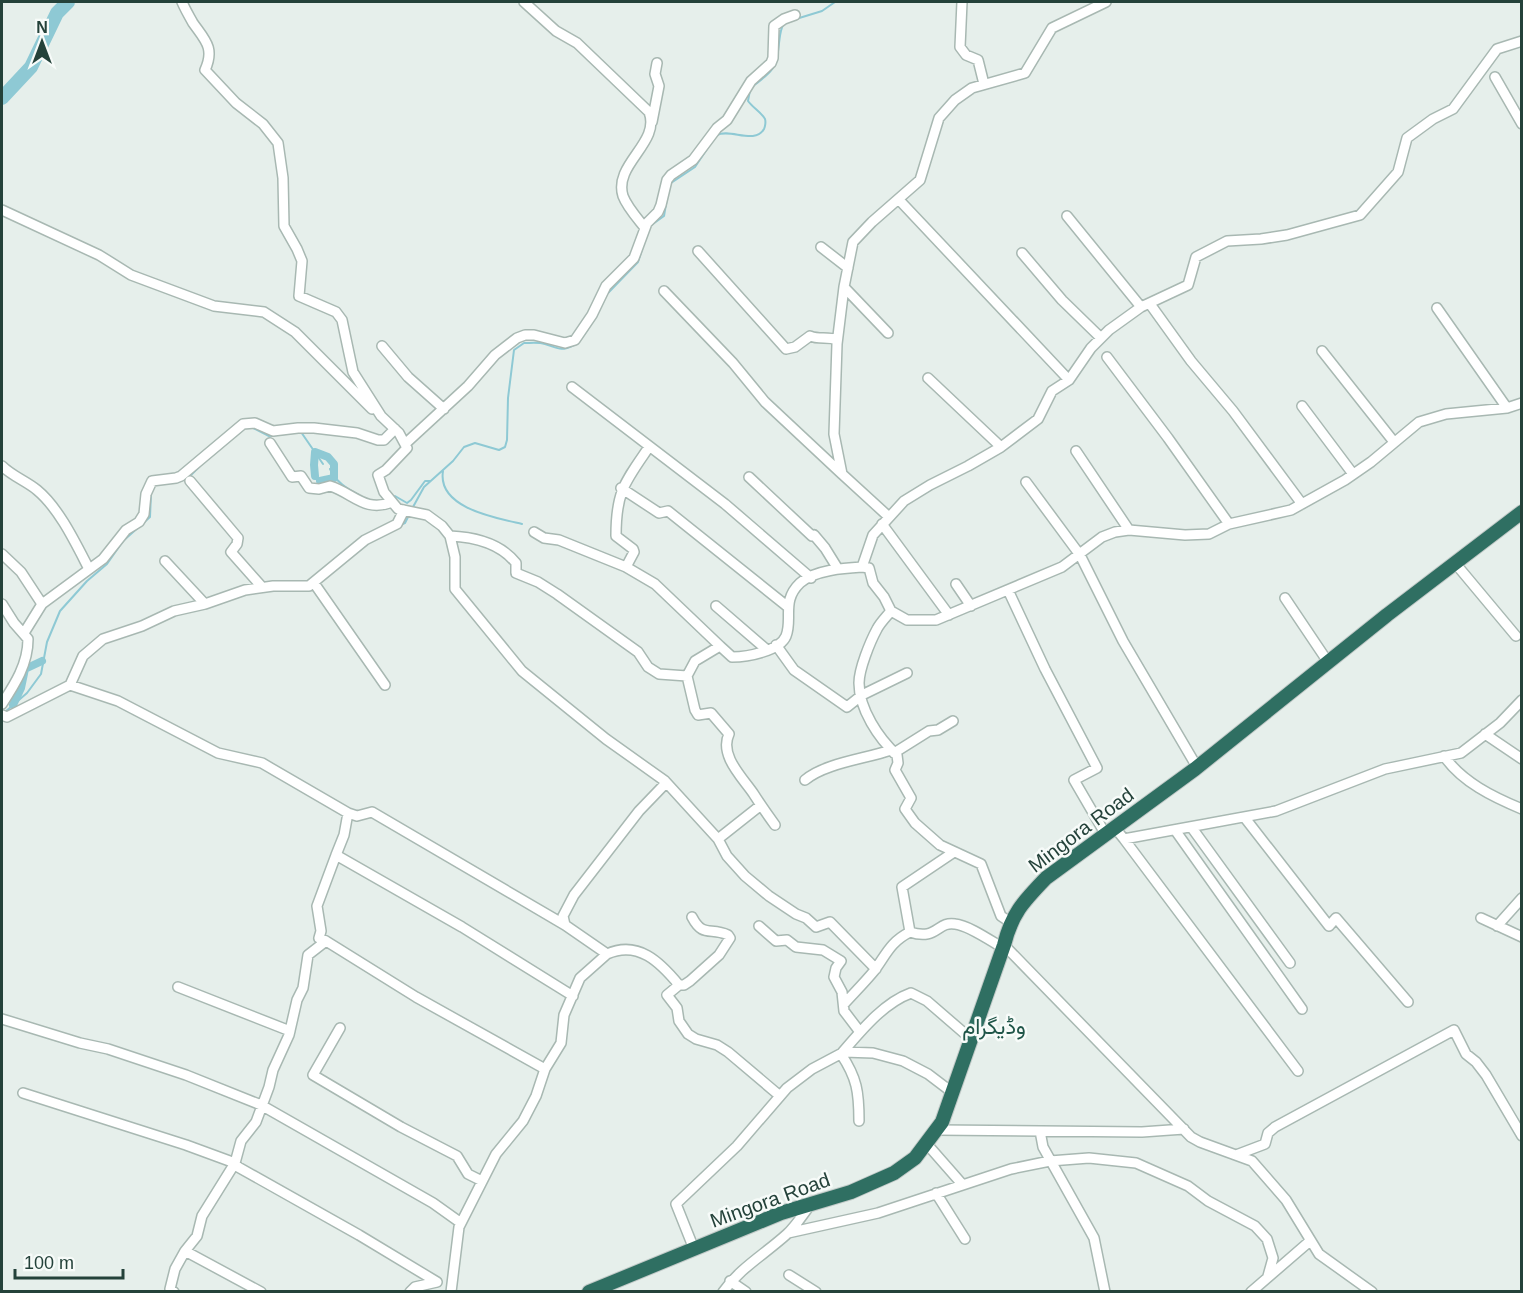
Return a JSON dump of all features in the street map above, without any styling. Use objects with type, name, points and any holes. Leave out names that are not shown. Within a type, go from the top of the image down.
[{"type":"highway","name":"Mingora Road","points":[[589,1292],[781,1213],[851,1192],[894,1173],[915,1158],[942,1122],[1010,922],[1025,900],[1046,878],[1115,834],[1328,662],[1521,512]]},
{"type":"street","points":[[182,2],[191,20],[209,44],[210,59],[205,70],[236,103],[263,124],[278,143],[283,178],[284,226],[302,261],[299,296],[336,312],[342,320],[353,372],[381,416]]},
{"type":"street","points":[[524,2],[556,31],[577,43],[649,112],[652,122]]},
{"type":"street","points":[[962,2],[960,47],[966,55],[978,60],[984,84]]},
{"type":"street","points":[[842,474],[834,435],[837,340],[853,242],[920,180],[932,147],[939,118],[955,100],[972,88],[1024,73],[1052,28],[1106,2]]},
{"type":"street","points":[[405,444],[468,386],[495,355],[517,338],[534,335],[565,343],[575,340],[592,315],[606,286],[634,258],[647,223],[658,212],[667,180],[693,160],[717,128],[727,120],[751,81],[771,63],[774,26],[795,15]]},
{"type":"street","points":[[862,567],[873,535],[904,501],[1001,447],[1038,419],[1052,391],[1068,380],[1101,338],[1145,305],[1188,285],[1196,257],[1227,241],[1287,235],[1360,215],[1398,172],[1407,138],[1453,109],[1497,50],[1521,41]]},
{"type":"street","points":[[645,228],[623,198],[622,188],[627,168],[646,140],[652,122],[659,86],[656,74],[657,63]]},
{"type":"street","points":[[1495,77],[1521,124]]},
{"type":"street","points":[[902,203],[1068,380]]},
{"type":"street","points":[[2,210],[99,255],[131,275],[214,306],[264,312],[295,332],[395,429],[407,448],[378,476],[384,492],[399,509],[427,515],[442,526],[450,536],[455,557],[455,589],[522,671],[665,782],[718,839],[745,876],[769,896],[806,918],[816,927],[830,922],[876,969]]},
{"type":"street","points":[[1067,216],[1233,411],[1302,504]]},
{"type":"street","points":[[821,247],[848,268]]},
{"type":"street","points":[[698,251],[786,349],[795,347],[810,336],[830,337],[837,340]]},
{"type":"street","points":[[1022,253],[1062,300],[1101,338]]},
{"type":"street","points":[[844,287],[888,333]]},
{"type":"street","points":[[664,291],[733,363],[765,402],[842,474],[886,520],[949,615]]},
{"type":"street","points":[[1437,308],[1507,408]]},
{"type":"street","points":[[381,346],[408,377],[444,409]]},
{"type":"street","points":[[1322,351],[1394,442]]},
{"type":"street","points":[[1107,357],[1229,524]]},
{"type":"street","points":[[928,378],[1001,447]]},
{"type":"street","points":[[572,387],[725,504],[811,578]]},
{"type":"street","points":[[534,532],[544,538],[560,540],[626,567],[655,584],[732,657],[758,655],[783,641],[787,635],[788,607],[800,583],[838,568],[868,568],[873,584],[884,597],[891,611],[907,620],[936,621],[1062,567],[1102,537],[1115,531],[1209,534],[1229,524],[1291,510],[1353,474],[1419,422],[1446,414],[1507,408],[1521,403]]},
{"type":"street","points":[[1302,406],[1353,474]]},
{"type":"street","points":[[24,633],[42,604],[107,555],[126,530],[139,522],[144,514],[146,494],[153,481],[181,476],[243,424],[255,423],[273,431],[298,428],[357,433],[378,440],[384,440],[395,429]]},
{"type":"street","points":[[270,443],[292,477],[301,476],[309,488],[319,489],[330,486],[357,500],[378,507],[392,502]]},
{"type":"street","points":[[626,567],[634,552],[616,536],[616,513],[621,488],[649,447]]},
{"type":"street","points":[[1076,451],[1129,530]]},
{"type":"street","points":[[2,466],[9,474],[39,491],[57,514],[89,569]]},
{"type":"street","points":[[749,477],[812,536],[814,535],[838,568]]},
{"type":"street","points":[[190,481],[238,538],[231,552],[262,587]]},
{"type":"street","points":[[1026,482],[1080,555],[1123,641],[1197,767]]},
{"type":"street","points":[[621,488],[659,513],[669,511],[788,607]]},
{"type":"street","points":[[3,716],[70,685],[83,656],[104,639],[142,626],[174,611],[205,604],[232,594],[262,587],[309,586],[365,540],[397,524],[404,510]]},
{"type":"street","points":[[450,536],[475,538],[503,551],[516,562],[516,573],[538,582],[557,594],[638,652],[648,667],[664,675],[687,676]]},
{"type":"street","points":[[2,554],[21,572],[42,604]]},
{"type":"street","points":[[165,561],[205,604]]},
{"type":"street","points":[[1455,563],[1516,636]]},
{"type":"street","points":[[314,583],[385,685]]},
{"type":"street","points":[[956,584],[971,606]]},
{"type":"street","points":[[1008,590],[1045,669],[1097,768],[1074,780],[1298,1071]]},
{"type":"street","points":[[1286,598],[1328,662]]},
{"type":"street","points":[[2,604],[28,639],[20,676],[2,704]]},
{"type":"street","points":[[716,606],[766,650]]},
{"type":"street","points":[[891,611],[877,628],[866,655],[859,682],[866,714],[885,744],[898,759],[896,770],[911,798],[905,809],[915,823],[940,845],[966,856],[984,868],[1001,916],[1010,922]]},
{"type":"street","points":[[776,645],[794,670],[847,707],[862,694],[907,673]]},
{"type":"street","points":[[720,646],[695,661],[687,676],[695,710],[698,715],[711,713],[729,734],[726,739],[730,760],[775,825]]},
{"type":"street","points":[[70,685],[118,701],[218,753],[262,763],[348,813],[357,816],[372,812],[565,925],[607,954]]},
{"type":"street","points":[[1115,834],[1192,828],[1276,812],[1385,769],[1461,753],[1500,723],[1521,700]]},
{"type":"street","points":[[805,780],[814,773],[827,768],[893,752],[929,731],[938,730],[953,721]]},
{"type":"street","points":[[1485,734],[1521,759]]},
{"type":"street","points":[[1444,756],[1454,770],[1471,783],[1521,809]]},
{"type":"street","points":[[565,925],[563,916],[574,895],[639,811],[665,782]]},
{"type":"street","points":[[718,839],[761,805]]},
{"type":"street","points":[[348,813],[344,835],[317,906],[321,931],[319,938],[416,997],[545,1069]]},
{"type":"street","points":[[1245,818],[1329,926],[1336,918],[1408,1002]]},
{"type":"street","points":[[1192,828],[1290,963]]},
{"type":"street","points":[[1175,830],[1302,1009]]},
{"type":"street","points":[[910,932],[902,887],[954,852]]},
{"type":"street","points":[[336,855],[462,927],[573,996]]},
{"type":"street","points":[[1497,926],[1521,898]]},
{"type":"street","points":[[692,917],[698,929],[722,932],[728,934],[730,938],[719,955],[690,981],[684,985],[678,985],[667,995],[677,1008],[679,1020],[688,1034],[717,1045],[728,1052],[780,1096]]},
{"type":"street","points":[[1481,918],[1521,937]]},
{"type":"street","points":[[844,1004],[876,969],[885,952],[910,932],[924,936],[933,934],[948,924],[957,924],[1003,946],[1184,1129],[1200,1142],[1252,1161],[1286,1200],[1319,1254],[1372,1292]]},
{"type":"street","points":[[759,926],[776,941],[787,940],[805,950],[823,950],[841,961]]},
{"type":"street","points":[[174,1292],[170,1289],[175,1269],[197,1236],[202,1216],[235,1163],[241,1141],[256,1122],[290,1031],[297,1000],[303,988],[308,955],[326,941]]},
{"type":"street","points":[[855,948],[841,961],[834,977],[842,992],[844,1011],[860,1032]]},
{"type":"street","points":[[451,1292],[460,1223],[496,1154],[523,1121],[536,1096],[545,1069],[561,1043],[564,1015],[580,978],[607,954],[618,949],[646,954],[664,967],[678,985]]},
{"type":"street","points":[[178,987],[290,1031]]},
{"type":"street","points":[[841,1054],[860,1032],[898,998],[911,993],[927,1001],[971,1039]]},
{"type":"street","points":[[2,1019],[119,1052],[186,1075],[261,1105],[433,1203],[460,1223]]},
{"type":"street","points":[[340,1028],[313,1075],[401,1127],[457,1156],[468,1174],[482,1181]]},
{"type":"street","points":[[1236,1155],[1265,1144],[1268,1133],[1275,1126],[1454,1030],[1466,1054],[1486,1075],[1521,1136]]},
{"type":"street","points":[[694,1249],[676,1204],[737,1146],[787,1088],[812,1069],[844,1052],[873,1053],[903,1061],[928,1074],[953,1093]]},
{"type":"street","points":[[841,1054],[852,1071],[859,1092],[859,1121]]},
{"type":"street","points":[[23,1093],[235,1163],[238,1167],[332,1219],[437,1282]]},
{"type":"street","points":[[937,1130],[1142,1132],[1184,1129]]},
{"type":"street","points":[[1040,1131],[1043,1147],[1050,1161],[1094,1238],[1105,1292]]},
{"type":"street","points":[[926,1143],[962,1184]]},
{"type":"street","points":[[788,1233],[878,1213],[1011,1169],[1050,1161],[1089,1158],[1136,1163],[1188,1186],[1208,1201],[1255,1226],[1267,1239],[1273,1258],[1268,1276]]},
{"type":"street","points":[[936,1192],[965,1239]]},
{"type":"street","points":[[723,1292],[730,1281],[755,1258],[788,1233],[811,1204]]},
{"type":"street","points":[[1251,1292],[1310,1241]]},
{"type":"street","points":[[185,1251],[261,1292]]},
{"type":"street","points":[[789,1275],[816,1292]]},
{"type":"street","points":[[410,1292],[415,1287],[452,1280]]},
{"type":"street","points":[[730,1281],[746,1292]]},
{"type":"waterway","points":[[2,98],[31,67],[57,13],[68,2]]},
{"type":"waterway","points":[[796,19],[822,11],[835,2]]},
{"type":"waterway","points":[[753,86],[769,73],[775,64],[783,25]]},
{"type":"waterway","points":[[717,135],[729,133],[755,136],[764,129],[765,119],[748,101],[750,90]]},
{"type":"waterway","points":[[671,183],[695,167],[707,149]]},
{"type":"waterway","points":[[650,226],[664,216],[667,198]]},
{"type":"waterway","points":[[608,293],[638,262],[645,240]]},
{"type":"waterway","points":[[581,339],[588,329]]},
{"type":"waterway","points":[[413,507],[424,487],[453,461],[464,447],[475,443],[499,450],[505,447],[514,350],[524,343],[540,343],[562,349],[574,345]]},
{"type":"waterway","points":[[251,427],[269,436],[301,432],[323,464]]},
{"type":"waterway","points":[[315,476],[315,452],[328,457],[334,464],[334,478],[320,481]]},
{"type":"waterway","points":[[175,483],[188,478],[200,466]]},
{"type":"waterway","points":[[330,469],[342,485],[359,495]]},
{"type":"waterway","points":[[443,471],[444,484],[449,494],[459,502],[484,514],[522,524]]},
{"type":"waterway","points":[[395,496],[407,503],[425,481],[430,481]]},
{"type":"waterway","points":[[5,712],[27,693],[41,674],[47,642],[60,611],[87,581],[107,564],[123,541],[150,517],[151,493]]},
{"type":"waterway","points":[[400,525],[405,523],[409,515]]},
{"type":"waterway","points":[[13,705],[21,688],[25,669],[42,661]]},
{"type":"district","name":"وڈیگرام","points":[[994,1026]]}]
